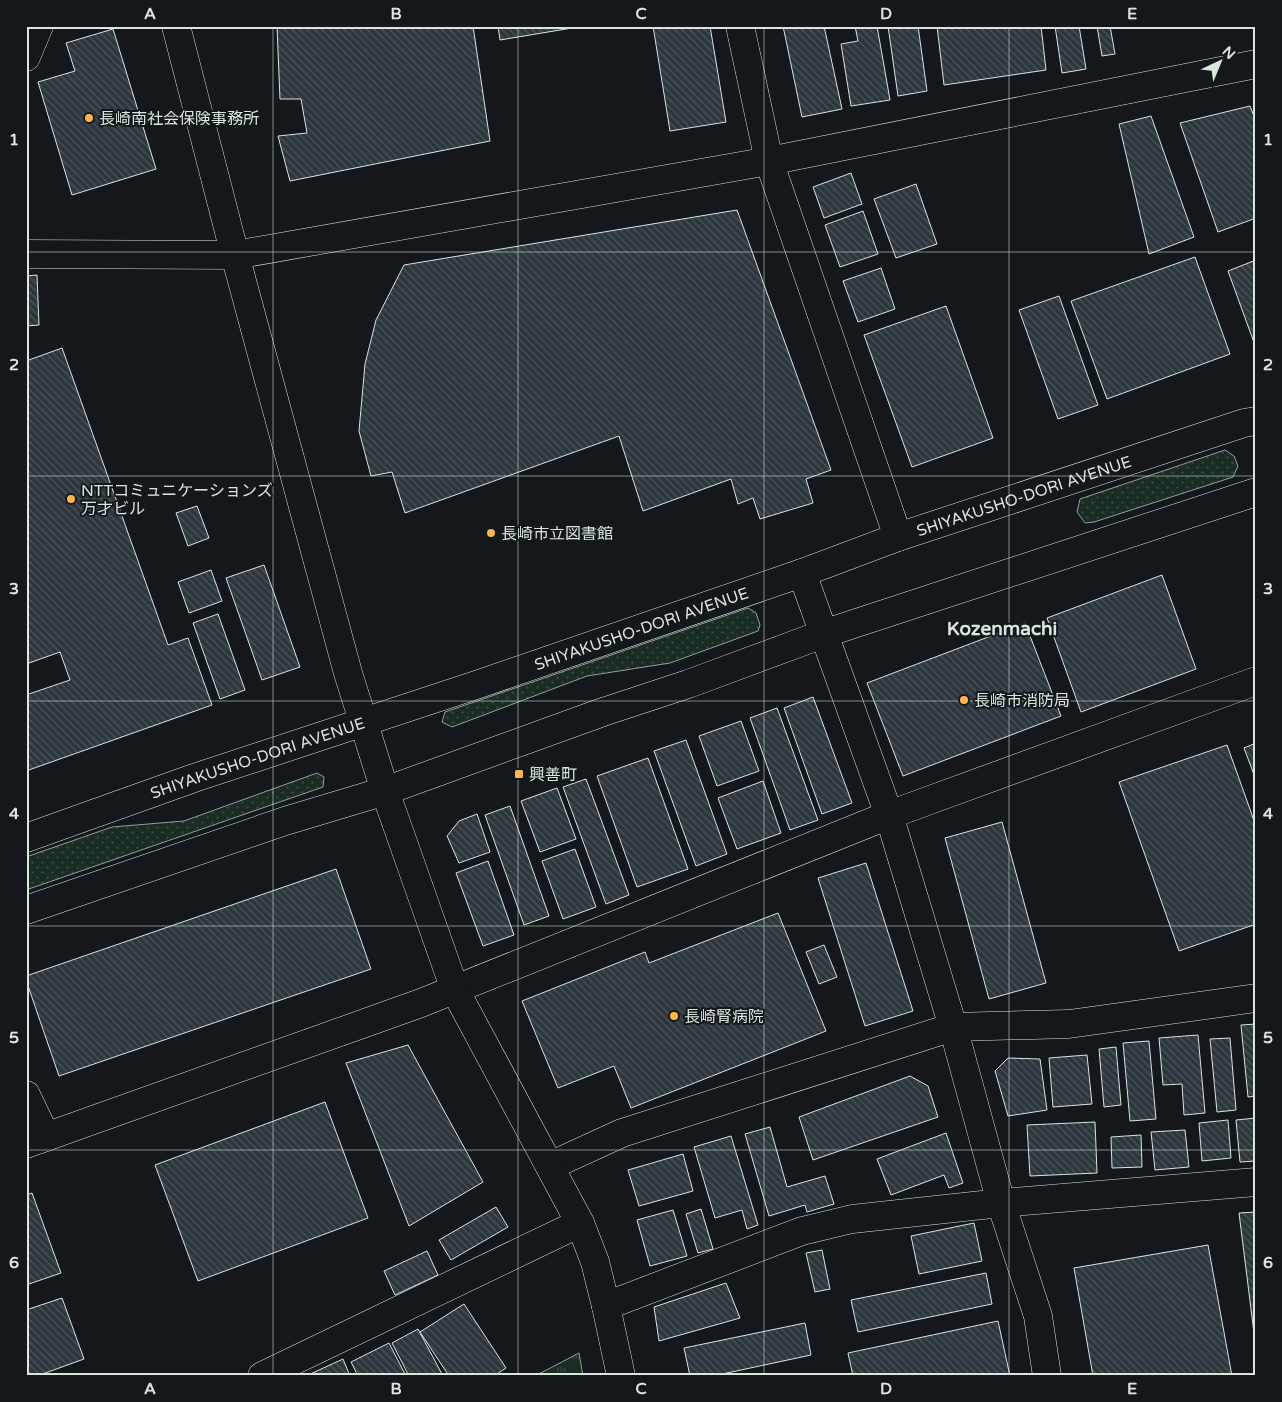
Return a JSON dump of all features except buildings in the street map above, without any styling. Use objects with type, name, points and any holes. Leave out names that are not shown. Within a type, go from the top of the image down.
[{"type":"main road","points":[[26,57],[39,26]]},
{"type":"main road","points":[[176,26],[235,255],[348,673],[385,791],[455,990],[580,1223],[595,1262],[621,1376]]},
{"type":"main road","points":[[740,26],[769,161],[898,537]]},
{"type":"main road","points":[[26,254],[235,255],[769,161],[1256,64]]},
{"type":"main road","name":"SHIYAKUSHO-DORI AVENUE","points":[[26,838],[194,778],[802,573],[898,537],[1244,422],[1256,421]]},
{"type":"main road","points":[[26,910],[285,821],[385,791],[603,712],[688,684],[823,634],[1256,492]]},
{"type":"main road","points":[[802,573],[889,815],[953,1027],[1001,1203],[1038,1316],[1047,1376]]},
{"type":"main road","points":[[26,1095],[36,1141],[455,990],[889,815],[1256,681]]},
{"type":"main road","points":[[550,1166],[622,1133],[953,1027],[1069,1024],[1256,998]]},
{"type":"main road","points":[[606,1306],[802,1231],[852,1220],[1001,1203],[1256,1182]]},
{"type":"main road","points":[[262,1376],[580,1223]]},
{"type":"green space","points":[[1225,450],[1234,456],[1238,466],[1233,477],[1094,522],[1085,523],[1077,512],[1080,499]]},
{"type":"green space","points":[[748,608],[756,613],[760,625],[758,631],[670,663],[587,676],[452,727],[442,722],[445,712]]},
{"type":"green space","points":[[317,773],[324,777],[323,787],[26,890],[26,857],[112,827],[184,821]]},
{"type":"green space","points":[[579,1353],[583,1376],[535,1376]]},
{"type":"place","name":"長崎南社会保険事務所","points":[[89,118]]},
{"type":"place","name":"NTTコミュニケーションズ 万才ビル","points":[[71,499]]},
{"type":"place","name":"長崎市立図書館","points":[[491,533]]},
{"type":"place","name":"長崎市消防局","points":[[964,700]]},
{"type":"place","name":"興善町","points":[[519,774]]},
{"type":"place","name":"長崎腎病院","points":[[674,1016]]},
{"type":"district","name":"Kozenmachi","points":[[1002,628]]}]
